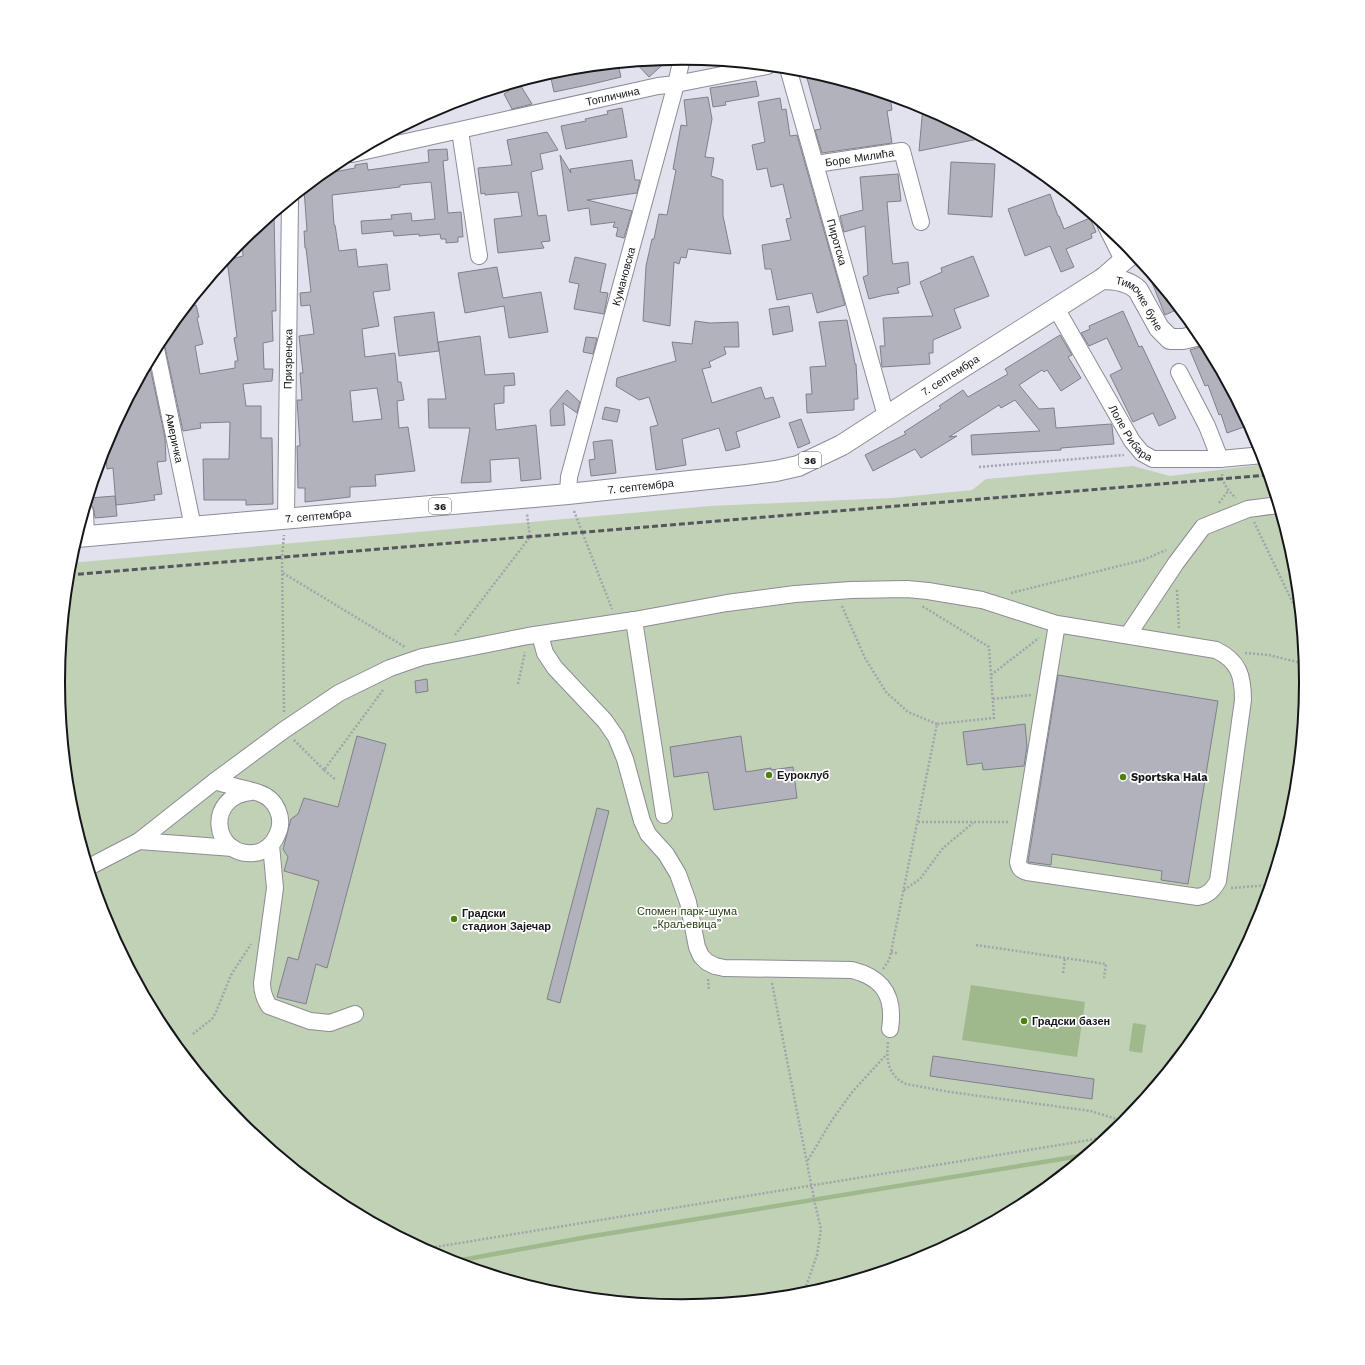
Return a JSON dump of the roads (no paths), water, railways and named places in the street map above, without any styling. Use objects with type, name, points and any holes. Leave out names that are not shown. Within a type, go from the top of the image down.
[{"type":"main road","name":"7. септембра","points":[[83,537],[568,494],[746,475],[798,466],[842,445],[1102,279],[1128,257]]},
{"type":"main road","name":"Тимочке буне","points":[[1102,279],[1121,281],[1134,286],[1138,290],[1159,328],[1170,339],[1183,339],[1194,336]]},
{"type":"street","name":"Кумановска","points":[[568,494],[570,477],[680,65]]},
{"type":"street","name":"Топличина","points":[[371,150],[658,86],[676,84],[752,69]]},
{"type":"street","name":"Пиротска","points":[[790,75],[886,416]]},
{"type":"street","points":[[460,131],[479,256]]},
{"type":"street","name":"Боре Милића","points":[[816,164],[902,151],[921,222]]},
{"type":"street","name":"Призренска","points":[[286,518],[290,206]]},
{"type":"street","name":"Лоле Рибара","points":[[1056,308],[1132,441],[1142,453],[1153,459],[1220,459],[1257,456]]},
{"type":"street","name":"Америчка","points":[[158,358],[193,527]]},
{"type":"street","points":[[1179,372],[1207,426],[1220,459]]},
{"type":"street","points":[[1128,635],[1172,556],[1203,527],[1248,509],[1274,506]]},
{"type":"street","points":[[93,865],[139,841],[214,782],[284,730],[339,693],[390,668],[422,657],[727,603],[795,594],[835,591],[907,589],[982,600],[1057,624],[1216,650],[1232,659],[1236,665],[1243,685],[1243,700],[1218,881],[1213,889],[1206,894],[1198,897],[1022,870],[1019,867],[1018,862],[1024,822],[1057,624]]},
{"type":"street","points":[[634,620],[664,815]]},
{"type":"street","points":[[534,636],[555,668],[605,721],[616,737],[625,759],[642,821],[648,834],[666,854],[678,874],[688,902],[697,947],[701,956],[707,962],[724,968],[852,970],[865,973],[876,980],[885,991],[891,1004],[895,1022]]},
{"type":"street","points":[[214,782],[251,792]]},
{"type":"street","points":[[243,792],[259,793],[269,799],[277,808],[281,824],[276,839],[271,845],[264,850],[248,853],[240,852],[227,843],[222,836],[219,821],[224,806],[229,800],[243,792]]},
{"type":"street","points":[[139,841],[233,848]]},
{"type":"street","points":[[271,845],[275,888],[262,983],[265,1000],[269,1006],[310,1021],[330,1023],[355,1014]]},
{"type":"waterway","points":[[464,1260],[587,1237],[1078,1156]]},
{"type":"railway","points":[[75,575],[1264,475]]},
{"type":"place","name":"Еуроклуб","points":[[769,775]]},
{"type":"place","name":"Sportska Hala","points":[[1123,777]]},
{"type":"place","name":"Градски стадион Зајечар","points":[[454,919]]},
{"type":"place","name":"Градски базен","points":[[1024,1021]]},
{"type":"park label","name":"Спомен парк-шума „Краљевица”","points":[[687,917]]}]
